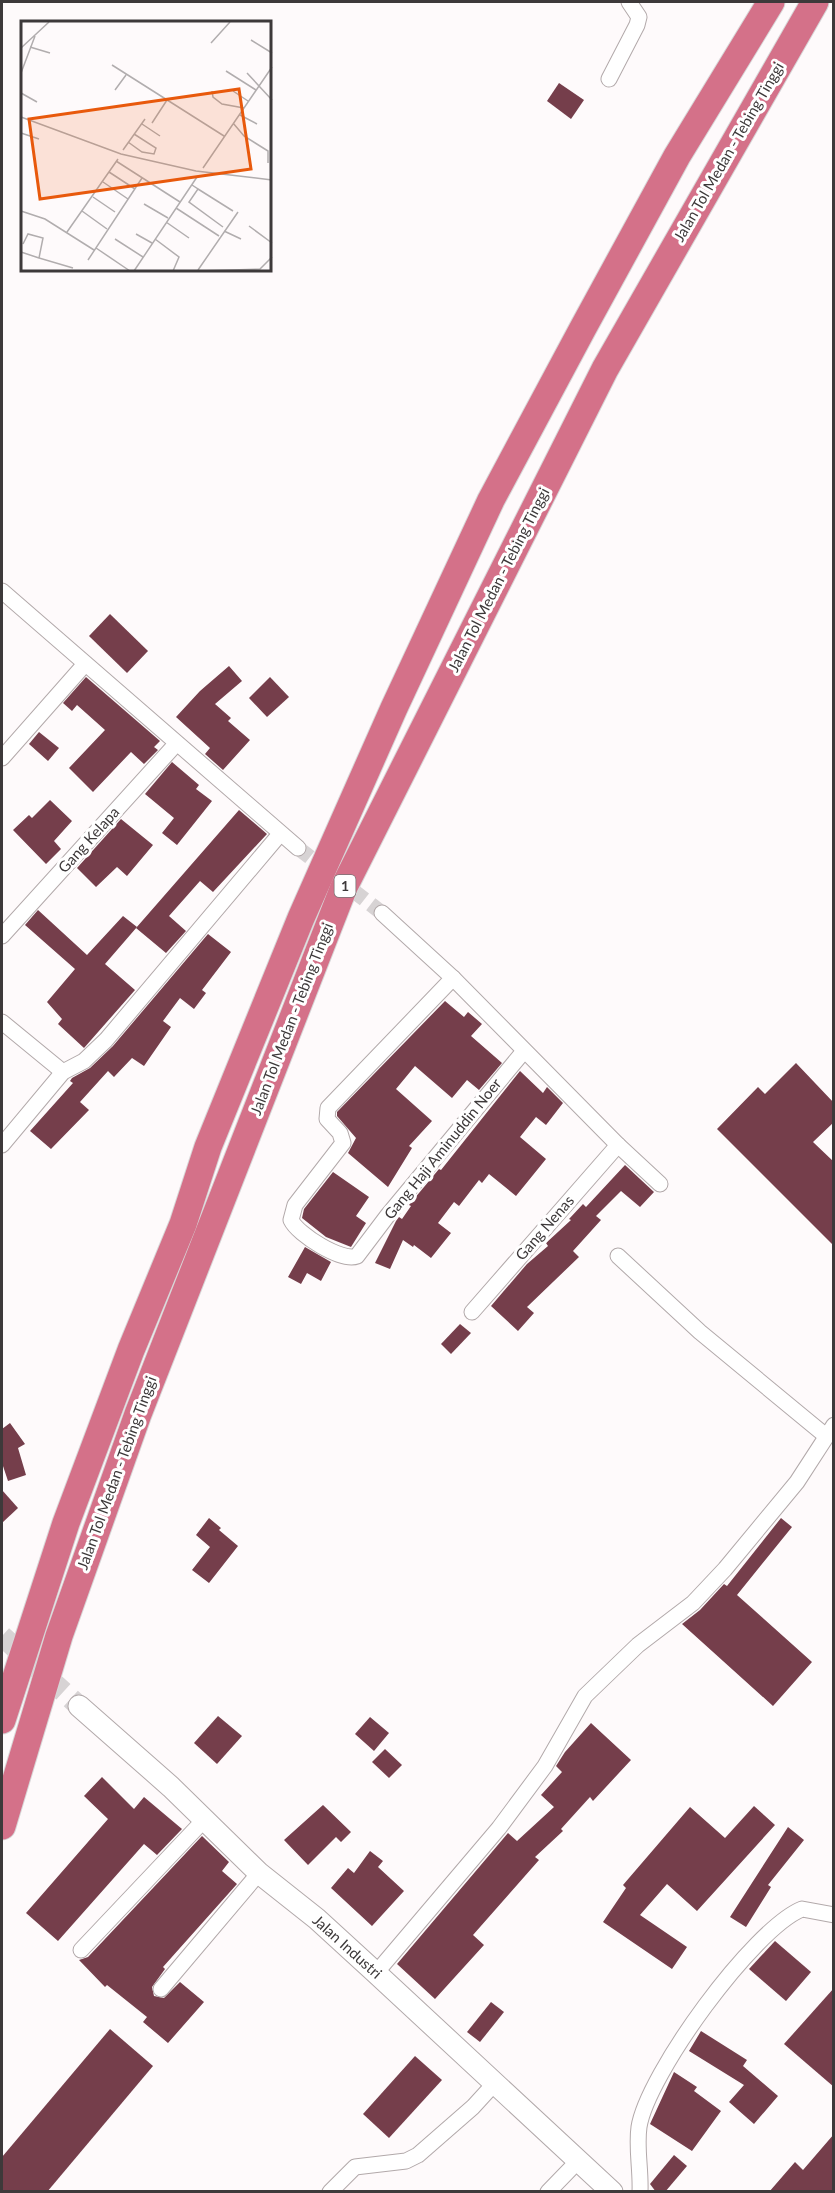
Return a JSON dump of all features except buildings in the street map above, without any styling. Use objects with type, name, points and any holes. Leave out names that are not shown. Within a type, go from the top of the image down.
[{"type":"highway","name":"1","points":[[2,1720],[66,1523],[131,1350],[183,1224],[208,1147],[301,918],[394,708],[491,500],[677,156],[771,2]]},
{"type":"highway","name":"Jalan Tol Medan - Tebing Tinggi","points":[[2,1826],[59,1636],[138,1414],[344,887],[605,369],[815,2]]},
{"type":"street","points":[[609,79],[637,25],[639,17],[629,2]]},
{"type":"street","points":[[2,591],[298,848]]},
{"type":"street","points":[[2,759],[85,664]]},
{"type":"street","name":"Gang Kelapa","points":[[2,936],[176,744]]},
{"type":"street","points":[[2,1145],[63,1072],[84,1061],[106,1040],[280,834]]},
{"type":"street","points":[[382,913],[453,978],[618,1145],[660,1184]]},
{"type":"street","name":"Gang Haji Aminuddin Noer","points":[[453,978],[328,1108],[327,1119],[340,1132],[343,1143],[292,1212],[291,1220],[297,1229],[336,1254],[354,1258],[365,1248],[388,1215],[524,1051]]},
{"type":"street","points":[[2,1022],[63,1072]]},
{"type":"street","name":"Gang Nenas","points":[[472,1312],[618,1145]]},
{"type":"street","points":[[376,1973],[499,1828],[545,1766],[585,1696],[638,1646],[693,1603],[725,1569],[796,1482],[830,1430],[700,1332],[618,1256]]},
{"type":"street","name":"Jalan Industri","points":[[79,1706],[259,1873],[317,1919],[612,2192]]},
{"type":"street","points":[[81,1950],[204,1820]]},
{"type":"street","points":[[161,1989],[259,1873]]},
{"type":"street","points":[[640,2192],[639,2126],[656,2086],[685,2035],[734,1968],[779,1923],[802,1910],[834,1915]]},
{"type":"street","points":[[330,2192],[355,2167],[406,2161],[418,2155],[473,2108],[494,2084]]},
{"type":"street","points":[[548,2192],[579,2160]]},
{"type":"tunnel","points":[[298,848],[382,913]]},
{"type":"tunnel","points":[[2,1636],[79,1706]]}]
